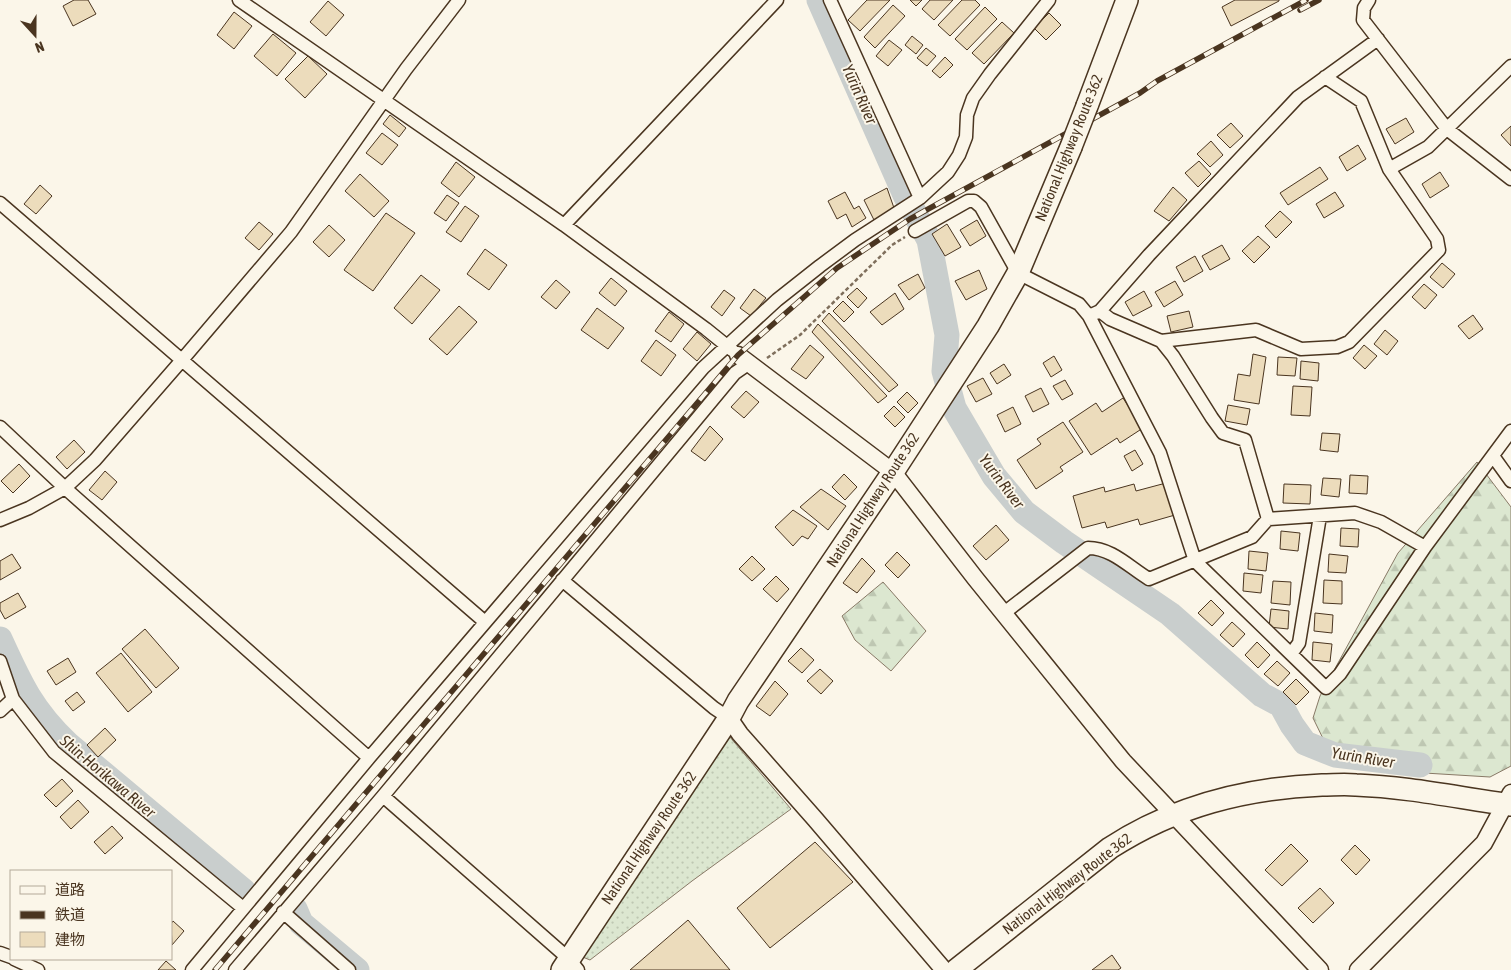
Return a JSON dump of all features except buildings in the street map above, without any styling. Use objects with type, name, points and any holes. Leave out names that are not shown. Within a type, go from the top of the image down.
[{"type":"highway","name":"National Highway Route 362","points":[[569,966],[729,718],[738,701],[893,472],[988,326],[1018,273],[1072,147],[1127,0]]},
{"type":"highway","name":"National Highway Route 362","points":[[956,970],[1110,848],[1137,830],[1214,800],[1251,792],[1302,786],[1356,784],[1509,801]]},
{"type":"street","points":[[239,0],[564,225],[706,329],[741,358],[893,472],[1124,761],[1320,970]]},
{"type":"street","points":[[0,520],[29,508],[65,488],[95,460],[291,232],[383,100],[459,0]]},
{"type":"street","points":[[564,225],[777,0]]},
{"type":"street","points":[[830,0],[920,198]]},
{"type":"street","points":[[235,970],[383,796],[735,373],[741,358],[777,300],[855,240],[920,198],[948,172],[959,155],[966,137],[966,115],[973,98],[1049,0]]},
{"type":"street","points":[[1369,0],[1364,8],[1363,20],[1446,129],[1511,179]]},
{"type":"street","points":[[1094,313],[1298,98],[1378,39]]},
{"type":"street","points":[[1389,169],[1428,147],[1511,66]]},
{"type":"street","points":[[1161,341],[1256,330],[1301,349],[1337,347],[1349,342],[1439,250],[1437,239],[1389,169],[1361,101],[1325,77]]},
{"type":"street","points":[[915,231],[968,201],[974,201],[981,207],[1018,273],[1094,313],[1161,341],[1173,356],[1223,433],[1244,440],[1268,519]]},
{"type":"street","points":[[0,203],[485,622]]},
{"type":"street","points":[[1094,313],[1160,453],[1195,560],[1326,688],[1340,674],[1425,547],[1511,431]]},
{"type":"street","points":[[192,970],[369,758],[703,368],[741,358]]},
{"type":"street","points":[[0,427],[65,488],[369,758]]},
{"type":"street","points":[[1493,456],[1511,481]]},
{"type":"street","points":[[1004,613],[1088,548],[1099,548],[1108,552],[1149,579],[1252,537],[1268,519],[1355,513],[1380,522],[1425,547]]},
{"type":"street","points":[[1291,654],[1299,643],[1320,516]]},
{"type":"street","points":[[562,580],[714,708],[729,718],[740,734],[944,970]]},
{"type":"street","points":[[0,661],[13,699],[54,752],[243,908]]},
{"type":"street","points":[[0,711],[13,699]]},
{"type":"street","points":[[383,796],[569,966]]},
{"type":"street","points":[[1358,970],[1484,843],[1509,801]]},
{"type":"street","points":[[283,912],[349,970]]},
{"type":"street","points":[[17,960],[38,970]]},
{"type":"path","points":[[741,358],[800,335],[892,245],[915,231]]},
{"type":"green space","points":[[1477,462],[1511,507],[1511,766],[1490,777],[1408,772],[1334,761],[1313,718],[1320,696],[1398,553]]},
{"type":"green space","points":[[883,582],[926,631],[891,671],[855,640],[842,616]]},
{"type":"green space","points":[[729,736],[791,809],[692,881],[590,960],[573,953]]},
{"type":"waterway","name":"Yurin River","points":[[819,0],[905,195],[929,240],[947,335],[944,371],[954,408],[994,476],[1024,512],[1064,542],[1170,614],[1262,695],[1281,705],[1305,743],[1335,755],[1420,765]]},
{"type":"waterway","name":"Shin-Horikawa River","points":[[0,639],[28,695],[56,732],[244,891]]},
{"type":"waterway","name":"Shin-Horikawa River","points":[[295,909],[301,923],[357,970]]},
{"type":"railway","points":[[215,970],[738,355],[837,268],[910,219],[1306,0]]},
{"type":"railway","points":[[1300,10],[1319,0]]}]
